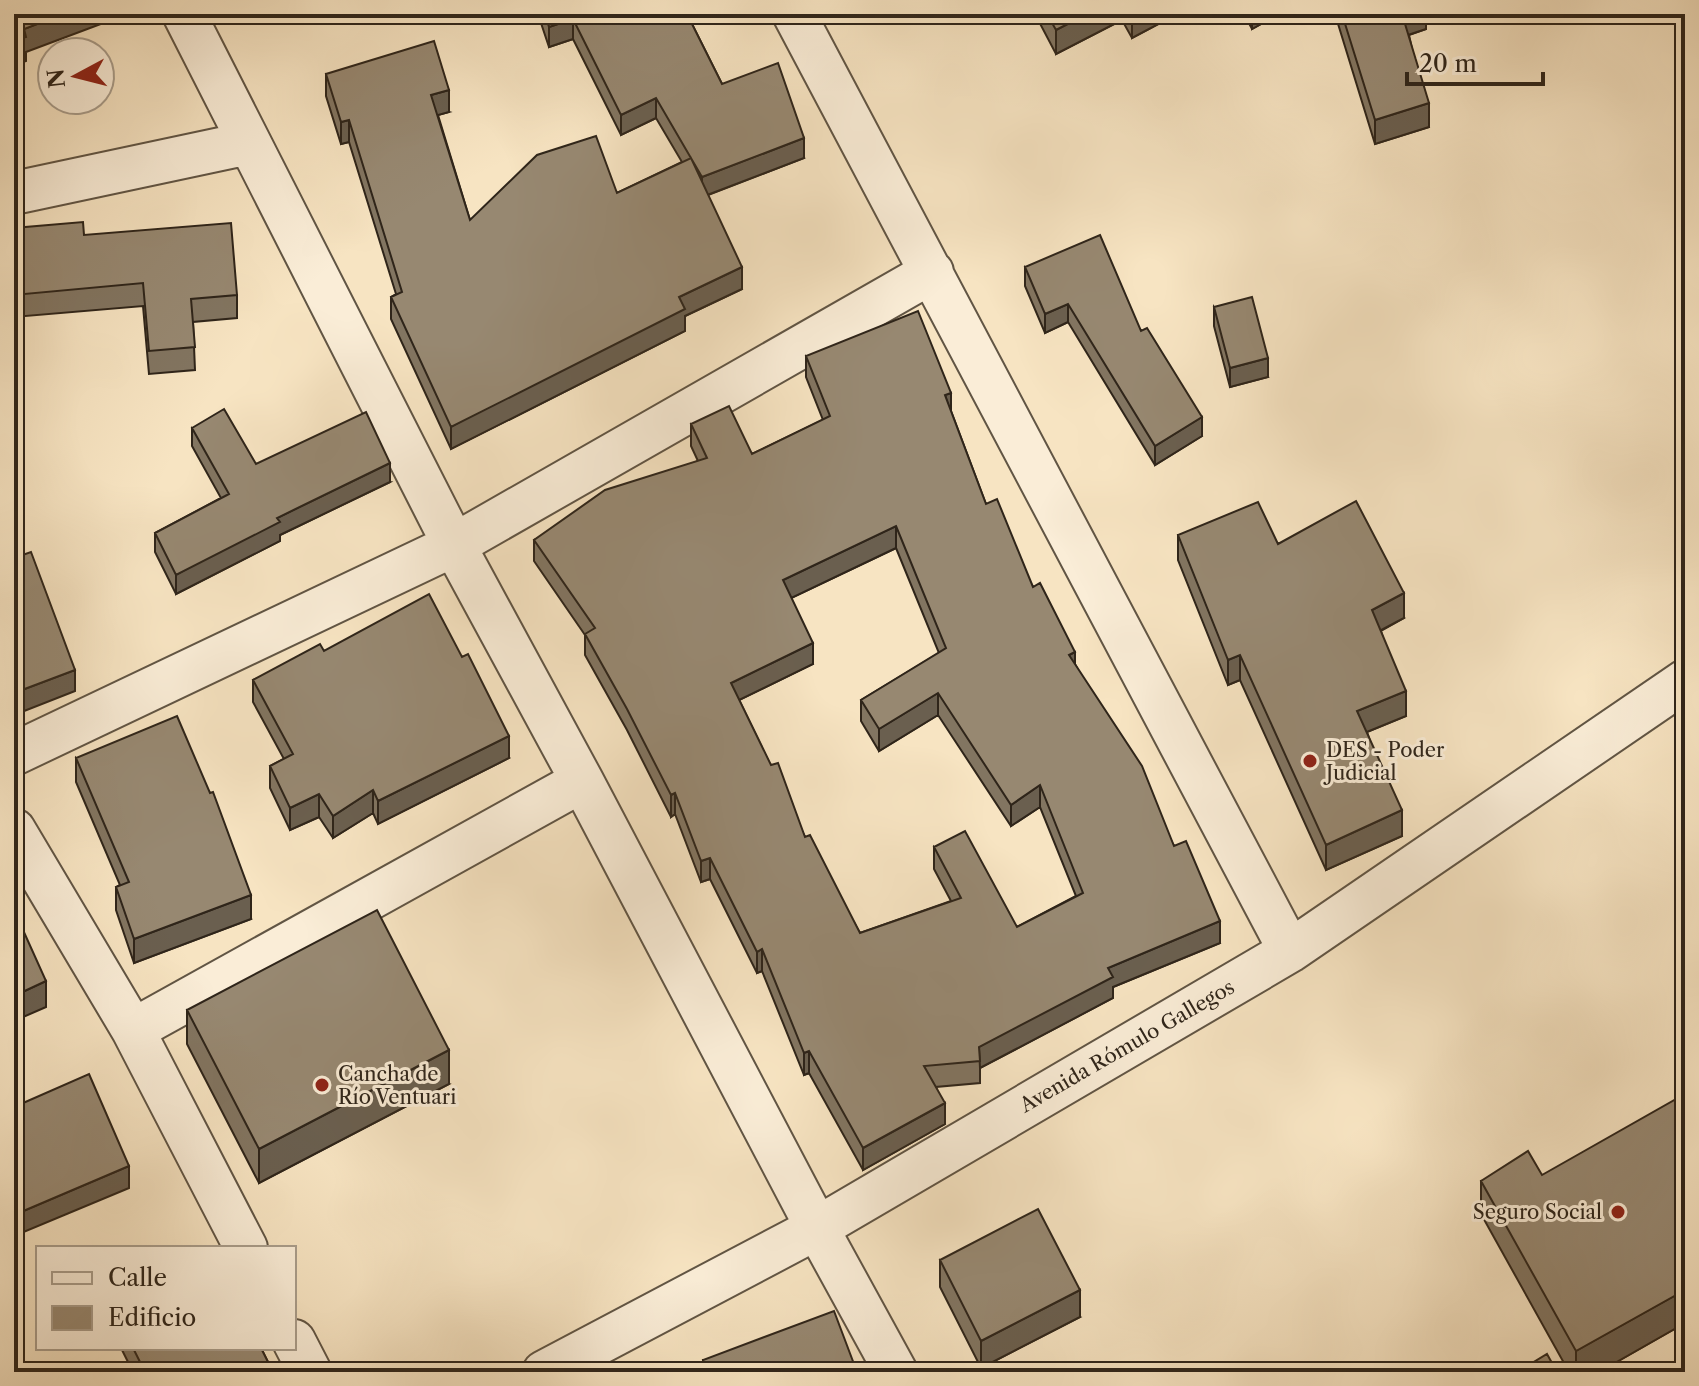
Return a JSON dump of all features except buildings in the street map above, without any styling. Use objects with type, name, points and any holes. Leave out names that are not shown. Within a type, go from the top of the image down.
[{"type":"street","points":[[184,14],[454,545],[896,1372]]},
{"type":"street","points":[[794,14],[1290,951]]},
{"type":"street","points":[[14,193],[249,143]]},
{"type":"street","points":[[14,754],[454,545],[932,272]]},
{"type":"street","name":"Avenida Rómulo Gallegos","points":[[544,1372],[817,1228],[1290,951],[1685,681]]},
{"type":"street","points":[[133,1030],[582,781]]},
{"type":"street","points":[[14,830],[133,1030],[245,1246]]},
{"type":"street","points":[[296,1345],[310,1372]]},
{"type":"place","name":"DES - Poder Judicial","points":[[1310,761]]},
{"type":"place","name":"Cancha de Río Ventuari","points":[[322,1085]]},
{"type":"place","name":"Seguro Social","points":[[1618,1212]]}]
